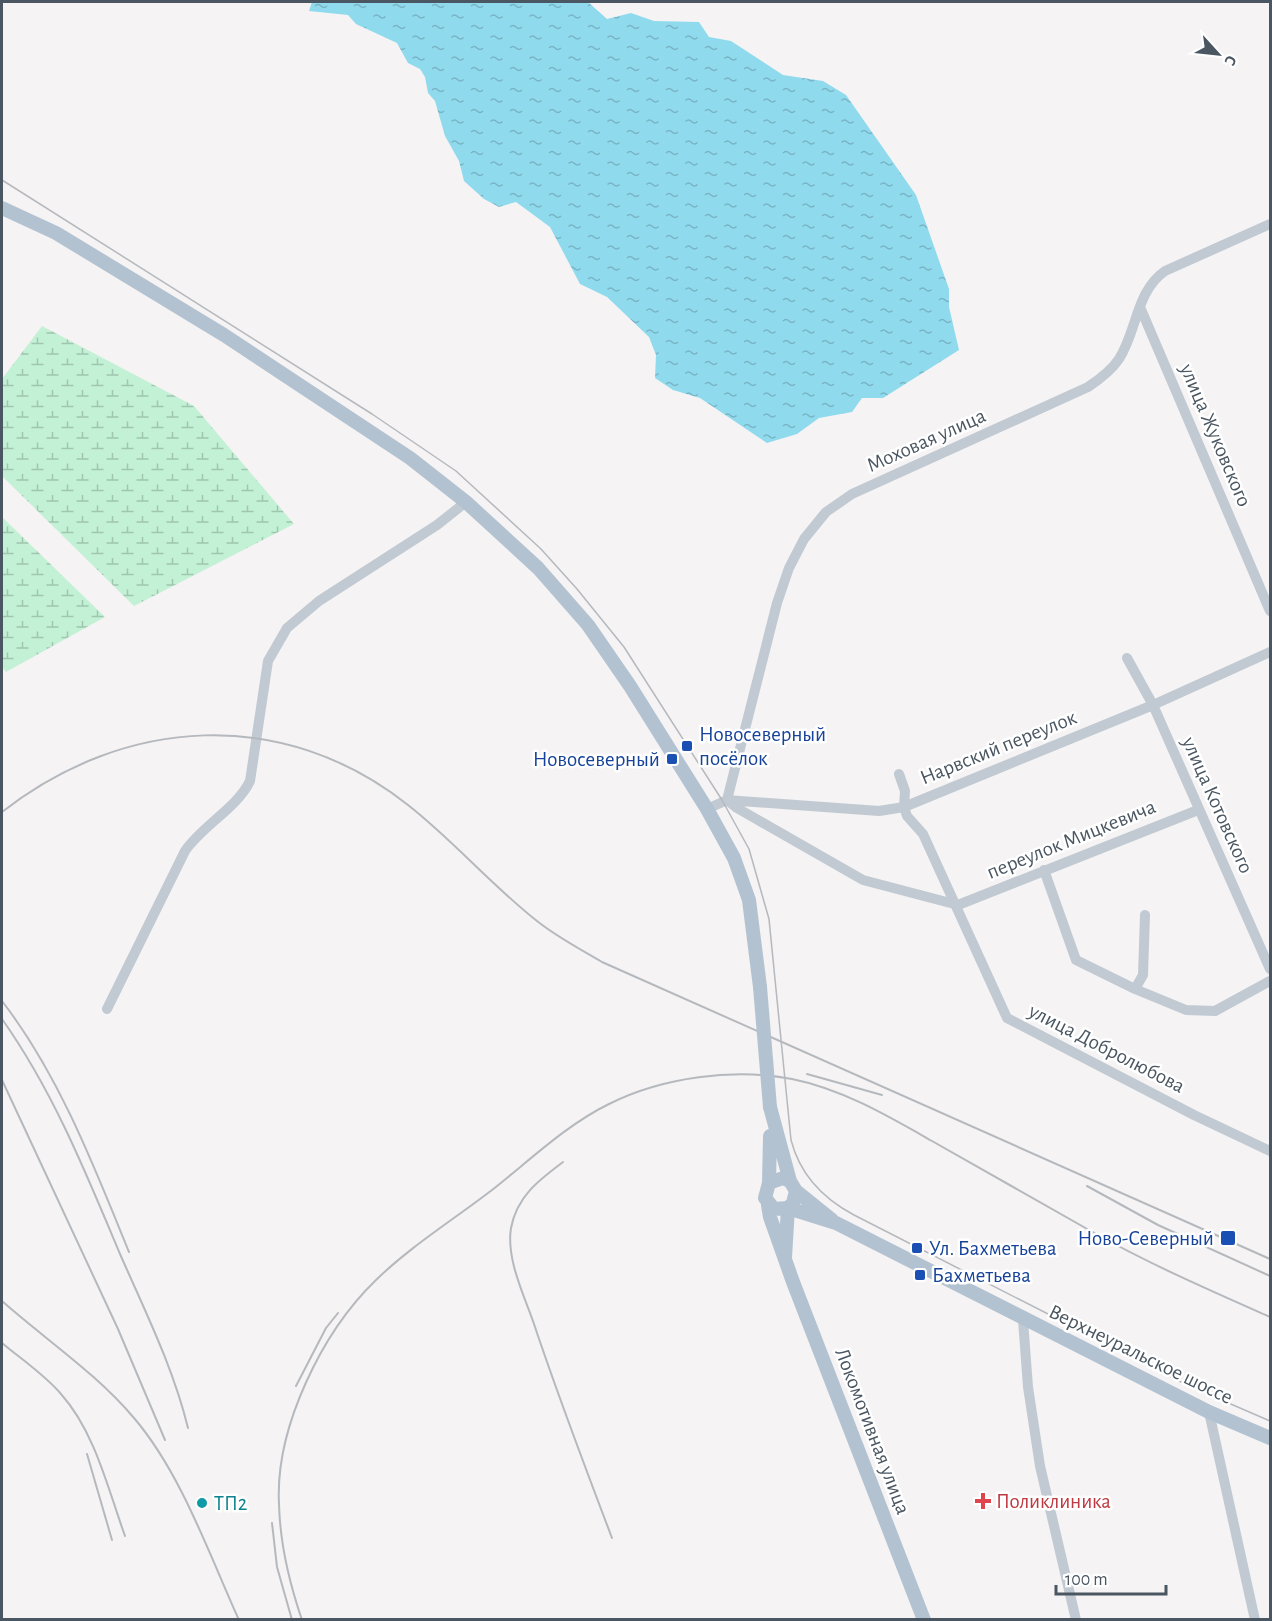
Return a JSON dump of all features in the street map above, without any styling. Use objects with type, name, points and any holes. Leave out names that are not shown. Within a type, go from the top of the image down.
[{"type":"main road","points":[[2,208],[56,233],[224,335],[410,459],[466,502],[538,568],[588,625],[630,686],[707,809],[734,858],[749,900],[760,987],[770,1107],[769,1183],[765,1190],[768,1205],[781,1210],[793,1203],[793,1186],[770,1107]]},
{"type":"main road","points":[[769,1183],[783,1178],[836,1223]]},
{"type":"main road","name":"Локомотивная улица","points":[[768,1205],[776,1237],[924,1620]]},
{"type":"main road","points":[[788,1208],[836,1223]]},
{"type":"main road","points":[[785,1257],[788,1208]]},
{"type":"main road","name":"Верхнеуральское шоссе","points":[[836,1223],[1023,1320],[1209,1412],[1270,1438]]},
{"type":"street","name":"Моховая улица","points":[[727,800],[780,594],[789,568],[804,539],[826,512],[852,494],[1088,387],[1108,374],[1120,357],[1154,278],[1270,224]]},
{"type":"street","name":"улица Жуковского","points":[[1140,307],[1270,611]]},
{"type":"street","points":[[107,1008],[185,851],[197,833],[245,791],[250,781],[268,661],[287,628],[319,601],[437,525],[466,502]]},
{"type":"street","name":"Нарвский переулок","points":[[727,800],[879,811],[904,807],[1153,705],[1270,652]]},
{"type":"street","name":"улица Котовского","points":[[1127,658],[1153,705],[1270,969]]},
{"type":"street","name":"улица Добролюбова","points":[[898,774],[905,791],[904,807],[911,823],[923,834],[958,906],[1007,1018],[1194,1115],[1270,1151]]},
{"type":"street","points":[[707,809],[727,800],[863,880],[958,906]]},
{"type":"street","name":"переулок Мицкевича","points":[[958,906],[1198,810]]},
{"type":"street","points":[[1044,870],[1076,960],[1135,989],[1186,1010],[1215,1011],[1270,981]]},
{"type":"street","points":[[1135,989],[1143,975],[1145,915]]},
{"type":"street","points":[[1023,1320],[1028,1388],[1040,1466],[1076,1620]]},
{"type":"street","points":[[1209,1412],[1255,1620]]},
{"type":"green space","points":[[42,326],[194,406],[294,524],[134,606],[2,476],[2,379]]},
{"type":"green space","points":[[2,517],[105,617],[6,672],[2,667]]},
{"type":"water","points":[[312,2],[588,2],[607,19],[631,13],[654,21],[699,22],[709,37],[731,41],[783,75],[823,81],[846,95],[916,195],[949,289],[949,307],[959,350],[883,398],[862,398],[852,412],[819,418],[797,434],[767,443],[700,398],[673,390],[655,378],[656,355],[649,337],[607,297],[580,284],[550,227],[516,202],[499,207],[484,199],[464,181],[459,161],[445,136],[435,101],[428,93],[425,77],[420,69],[408,63],[397,43],[356,24],[348,15],[309,11]]},
{"type":"tram line","points":[[2,180],[372,414],[456,471],[541,549],[624,647],[722,800],[749,849],[769,919],[791,1140],[806,1175],[822,1193],[854,1215],[1187,1385],[1270,1421]]},
{"type":"railway","points":[[2,812],[50,780],[100,756],[152,741],[204,735],[257,738],[309,751],[360,773],[408,805],[537,921],[602,962],[1270,1259]]},
{"type":"railway","points":[[2,1001],[41,1059],[58,1090],[74,1122],[129,1252]]},
{"type":"railway","points":[[2,1019],[53,1104],[81,1163],[158,1340],[175,1383],[188,1428]]},
{"type":"railway","points":[[302,1620],[283,1548],[279,1504],[280,1475],[285,1444],[294,1413],[306,1383],[338,1326],[356,1301],[389,1268],[563,1133],[609,1104],[652,1087],[699,1077],[746,1074],[792,1079],[829,1089],[899,1122],[1133,1254],[1270,1317]]},
{"type":"railway","points":[[807,1074],[882,1095]]},
{"type":"railway","points":[[2,1080],[118,1329],[165,1440]]},
{"type":"railway","points":[[563,1162],[538,1182],[518,1207],[511,1228],[511,1252],[521,1289],[612,1538]]},
{"type":"railway","points":[[1087,1186],[1158,1225],[1270,1276]]},
{"type":"railway","points":[[2,1301],[104,1386],[151,1440],[166,1463],[193,1515],[239,1620]]},
{"type":"railway","points":[[296,1386],[326,1328],[338,1313]]},
{"type":"railway","points":[[2,1343],[48,1380],[73,1409],[92,1443],[125,1536]]},
{"type":"railway","points":[[87,1454],[112,1540]]},
{"type":"railway","points":[[272,1523],[277,1567],[292,1620]]},
{"type":"place","name":"Новосеверный посёлок","points":[[687,746]]},
{"type":"place","name":"Новосеверный","points":[[672,759]]},
{"type":"place","name":"Ново-Северный","points":[[1228,1238]]},
{"type":"place","name":"Ул. Бахметьева","points":[[917,1248]]},
{"type":"place","name":"Бахметьева","points":[[920,1275]]},
{"type":"place","name":"Поликлиника","points":[[983,1501]]},
{"type":"place","name":"ТП2","points":[[202,1503]]}]
